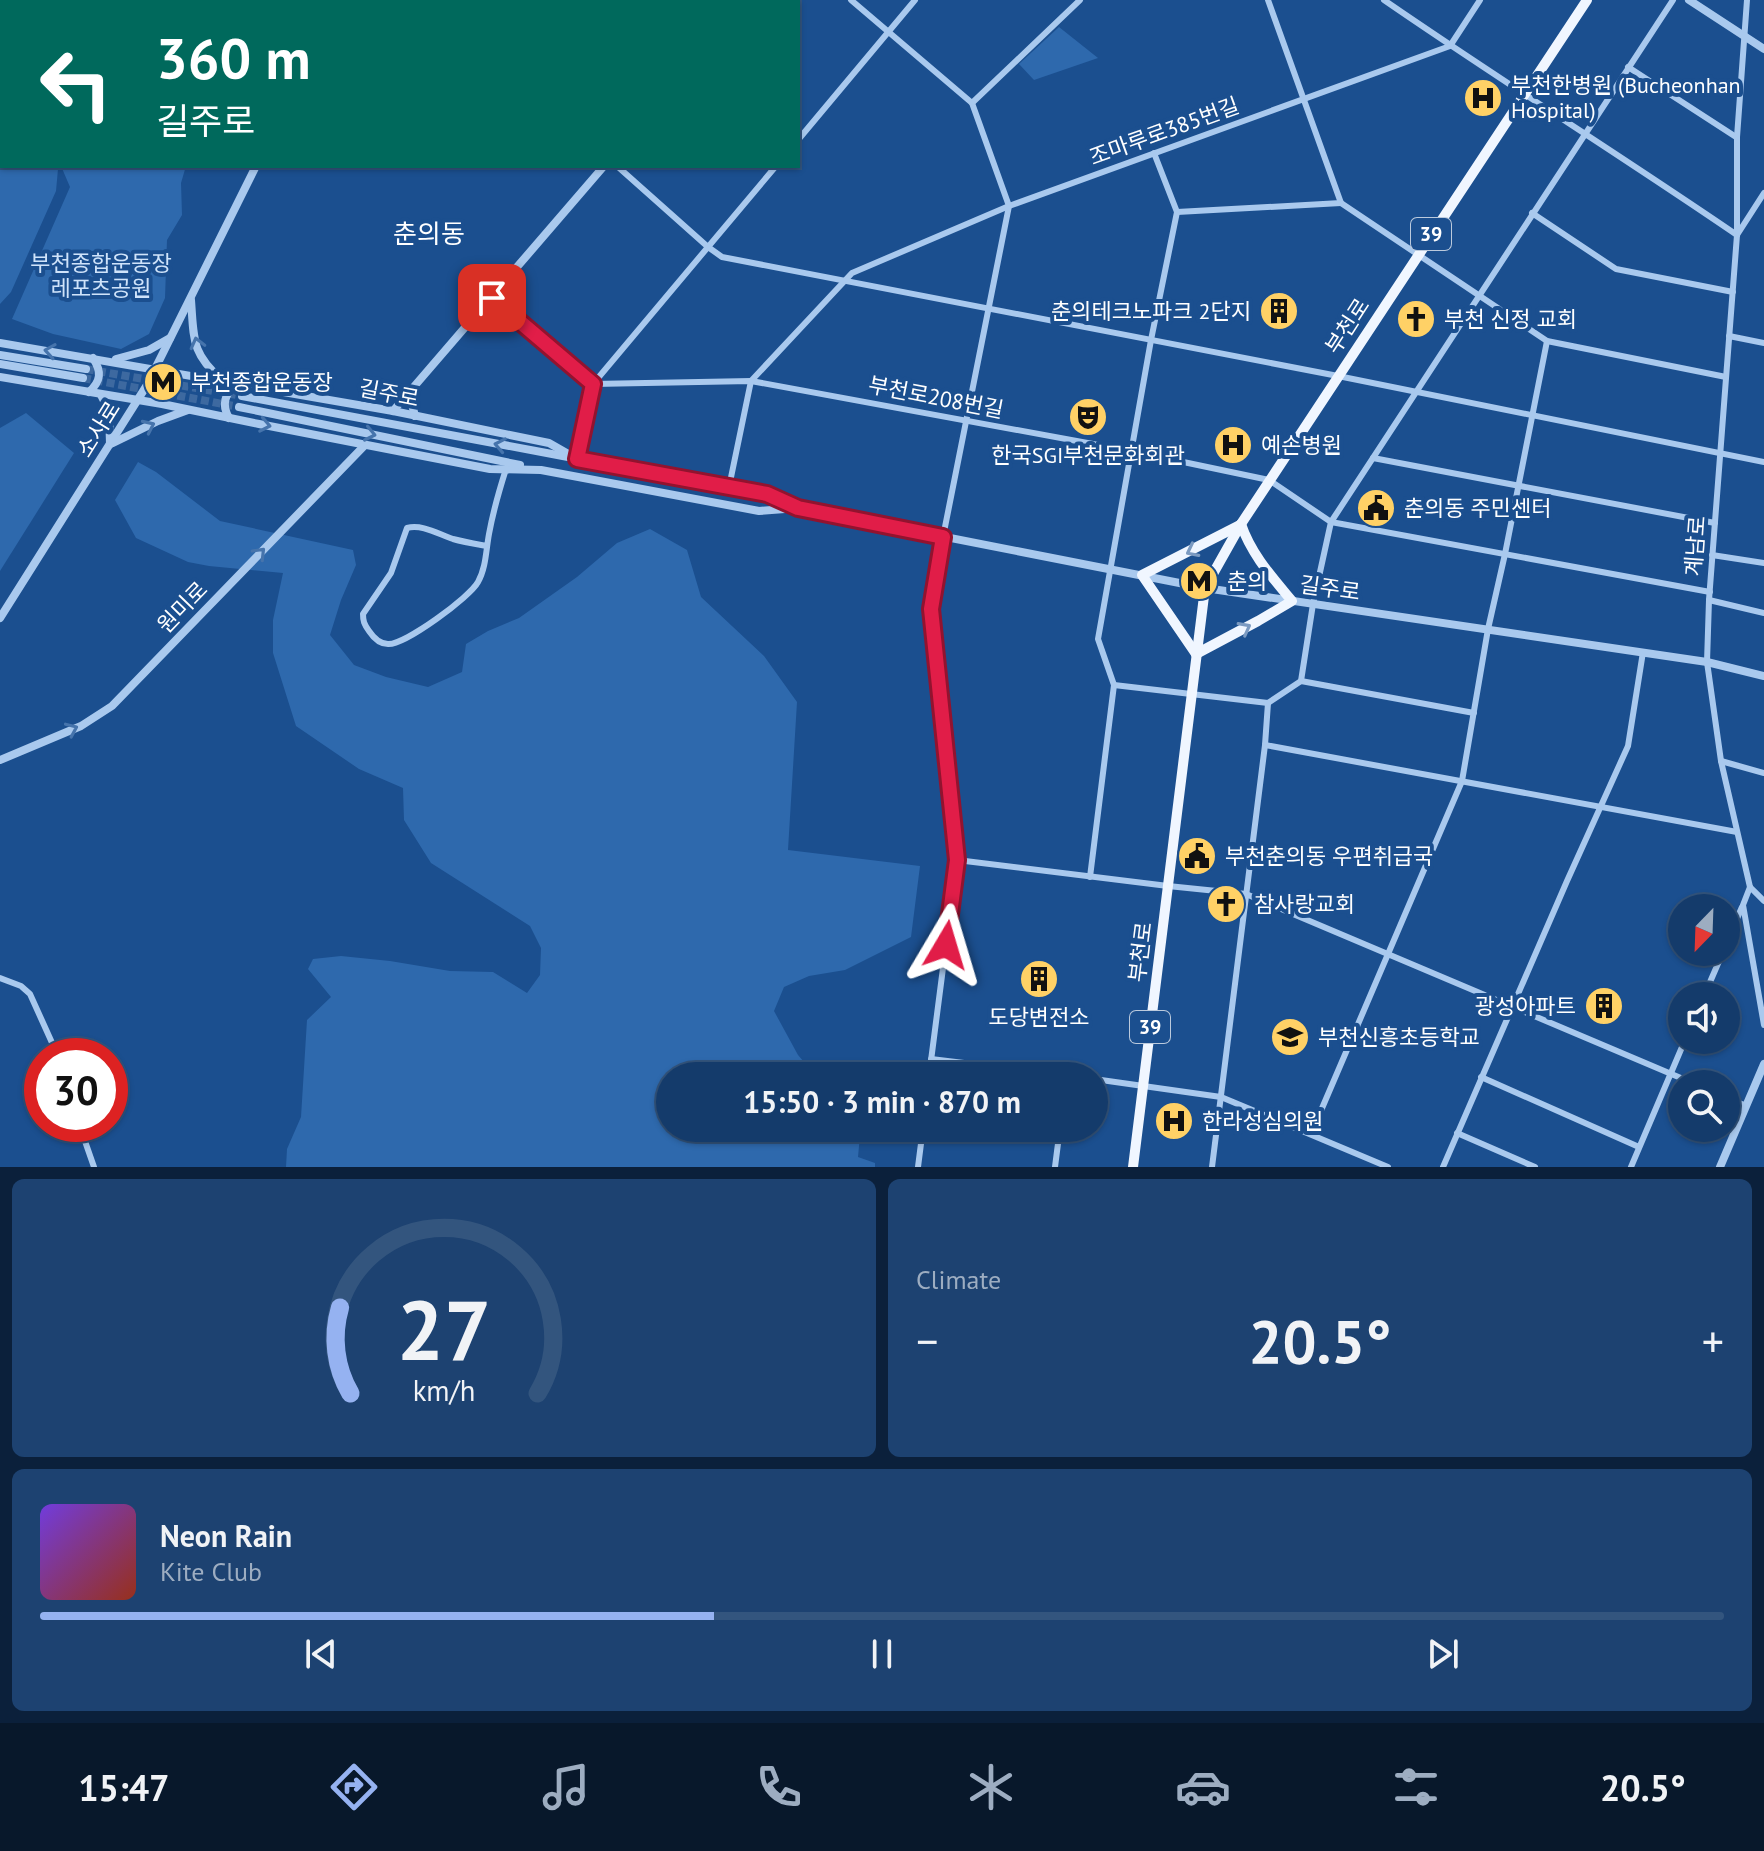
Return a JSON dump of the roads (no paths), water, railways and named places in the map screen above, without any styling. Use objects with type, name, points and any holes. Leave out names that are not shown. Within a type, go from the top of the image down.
[{"type":"main road","name":"부천로","points":[[1133,1167],[1205,588],[1269,480],[1587,0]]},
{"type":"main road","points":[[1241,524],[1261,563],[1292,601],[1196,654],[1142,575],[1241,524]]},
{"type":"street","points":[[851,0],[972,103],[1009,206],[931,609],[957,860],[931,1062]]},
{"type":"street","points":[[800,138],[915,0]]},
{"type":"street","points":[[972,103],[1080,0]]},
{"type":"street","points":[[1268,0],[1341,203]]},
{"type":"street","points":[[1384,0],[1737,235]]},
{"type":"street","points":[[1450,46],[1480,0]]},
{"type":"street","points":[[1301,681],[1313,604],[1331,522],[1673,0]]},
{"type":"street","points":[[1689,0],[1764,49]]},
{"type":"street","points":[[1737,235],[1737,137],[1747,0]]},
{"type":"street","name":"조마루로385번길","points":[[751,381],[852,273],[1009,206],[1450,46]]},
{"type":"street","points":[[1628,67],[1737,137]]},
{"type":"street","points":[[1090,877],[1114,685],[1098,639],[1177,212],[1154,153]]},
{"type":"street","name":"소사로","points":[[0,618],[138,400],[255,168]]},
{"type":"street","points":[[393,411],[602,168]]},
{"type":"street","points":[[619,168],[722,257],[1764,462]]},
{"type":"street","points":[[577,459],[593,384],[774,168]]},
{"type":"street","name":"계남로","points":[[1750,887],[1721,761],[1707,662],[1709,596],[1737,235],[1764,193]]},
{"type":"street","points":[[1177,212],[1341,203],[1547,341],[1726,377]]},
{"type":"street","points":[[1532,213],[1616,269],[1733,292]]},
{"type":"street","points":[[191,296],[194,339],[199,355],[223,381]]},
{"type":"street","points":[[492,298],[593,384]]},
{"type":"street","points":[[1729,336],[1764,343]]},
{"type":"street","points":[[104,360],[125,358],[171,338]]},
{"type":"street","points":[[1311,1134],[1462,781],[1488,629],[1547,341]]},
{"type":"street","name":"길주로","points":[[0,343],[393,411],[549,443],[577,459]]},
{"type":"street","points":[[0,355],[84,374],[0,364]]},
{"type":"street","points":[[89,392],[99,379],[100,371],[93,358]]},
{"type":"street","name":"길주로","points":[[0,377],[138,400],[490,469],[541,470]]},
{"type":"street","points":[[729,487],[751,381]]},
{"type":"street","name":"부천로208번길","points":[[593,384],[751,381],[1131,451],[1269,480]]},
{"type":"street","points":[[229,418],[224,408],[225,401],[236,383]]},
{"type":"street","points":[[409,393],[415,416]]},
{"type":"street","points":[[101,395],[109,411],[110,444],[189,410]]},
{"type":"street","name":"길주로","points":[[242,396],[767,494],[798,508],[1205,588],[1707,662],[1764,676]]},
{"type":"street","name":"길주로","points":[[239,407],[541,470],[759,511],[798,508]]},
{"type":"street","name":"원미로","points":[[0,760],[81,726],[112,706],[365,445]]},
{"type":"street","points":[[1373,458],[1715,523]]},
{"type":"street","points":[[487,546],[420,527],[407,528],[391,573],[363,614],[364,623],[371,634],[384,643],[396,642],[418,631],[471,592],[479,582],[483,569],[506,469]]},
{"type":"street","points":[[1269,480],[1331,522],[1709,596],[1764,613]]},
{"type":"street","points":[[707,501],[717,499],[720,494],[711,484]]},
{"type":"street","points":[[1712,555],[1764,563]]},
{"type":"street","points":[[1443,1167],[1628,746],[1643,652]]},
{"type":"street","points":[[1114,685],[1268,703],[1301,681],[1474,713]]},
{"type":"street","points":[[1212,1167],[1268,703]]},
{"type":"street","points":[[1265,745],[1737,832]]},
{"type":"street","points":[[1721,761],[1764,773]]},
{"type":"street","points":[[957,860],[1246,894],[1668,1073]]},
{"type":"street","points":[[1740,912],[1750,887],[1764,901]]},
{"type":"street","points":[[1743,905],[1764,1025]]},
{"type":"street","points":[[0,978],[21,986],[30,994],[50,1038]]},
{"type":"street","points":[[931,1059],[955,1062]]},
{"type":"street","points":[[1720,1167],[1764,1064]]},
{"type":"street","points":[[1481,1077],[1639,1147]]},
{"type":"street","points":[[1108,1081],[1221,1097],[1388,1167]]},
{"type":"street","points":[[1631,1167],[1668,1081]]},
{"type":"street","points":[[1740,1103],[1746,1106]]},
{"type":"street","points":[[1457,1133],[1535,1167]]},
{"type":"street","points":[[85,1142],[94,1167]]},
{"type":"street","points":[[918,1167],[921,1142]]},
{"type":"street","points":[[1055,1167],[1058,1142]]},
{"type":"tunnel","points":[[86,369],[242,396]]},
{"type":"tunnel","points":[[83,378],[239,407]]},
{"type":"place","name":"부천한병원 (Bucheonhan Hospital)","points":[[1483,98]]},
{"type":"place","name":"춘의테크노파크 2단지","points":[[1279,311]]},
{"type":"place","name":"부천 신정 교회","points":[[1416,319]]},
{"type":"place","name":"부천종합운동장","points":[[163,382]]},
{"type":"place","name":"한국SGI부천문화회관","points":[[1088,417]]},
{"type":"place","name":"예손병원","points":[[1233,445]]},
{"type":"place","name":"춘의동 주민센터","points":[[1376,508]]},
{"type":"place","name":"춘의","points":[[1199,581]]},
{"type":"place","name":"부천춘의동 우편취급국","points":[[1197,856]]},
{"type":"place","name":"참사랑교회","points":[[1226,904]]},
{"type":"place","name":"도당변전소","points":[[1039,979]]},
{"type":"place","name":"광성아파트","points":[[1604,1006]]},
{"type":"place","name":"부천신흥초등학교","points":[[1290,1037]]},
{"type":"place","name":"한라성심의원","points":[[1174,1121]]},
{"type":"district","name":"춘의동","points":[[429,233]]},
{"type":"park label","name":"부천종합운동장 레포츠공원","points":[[101,276]]}]
